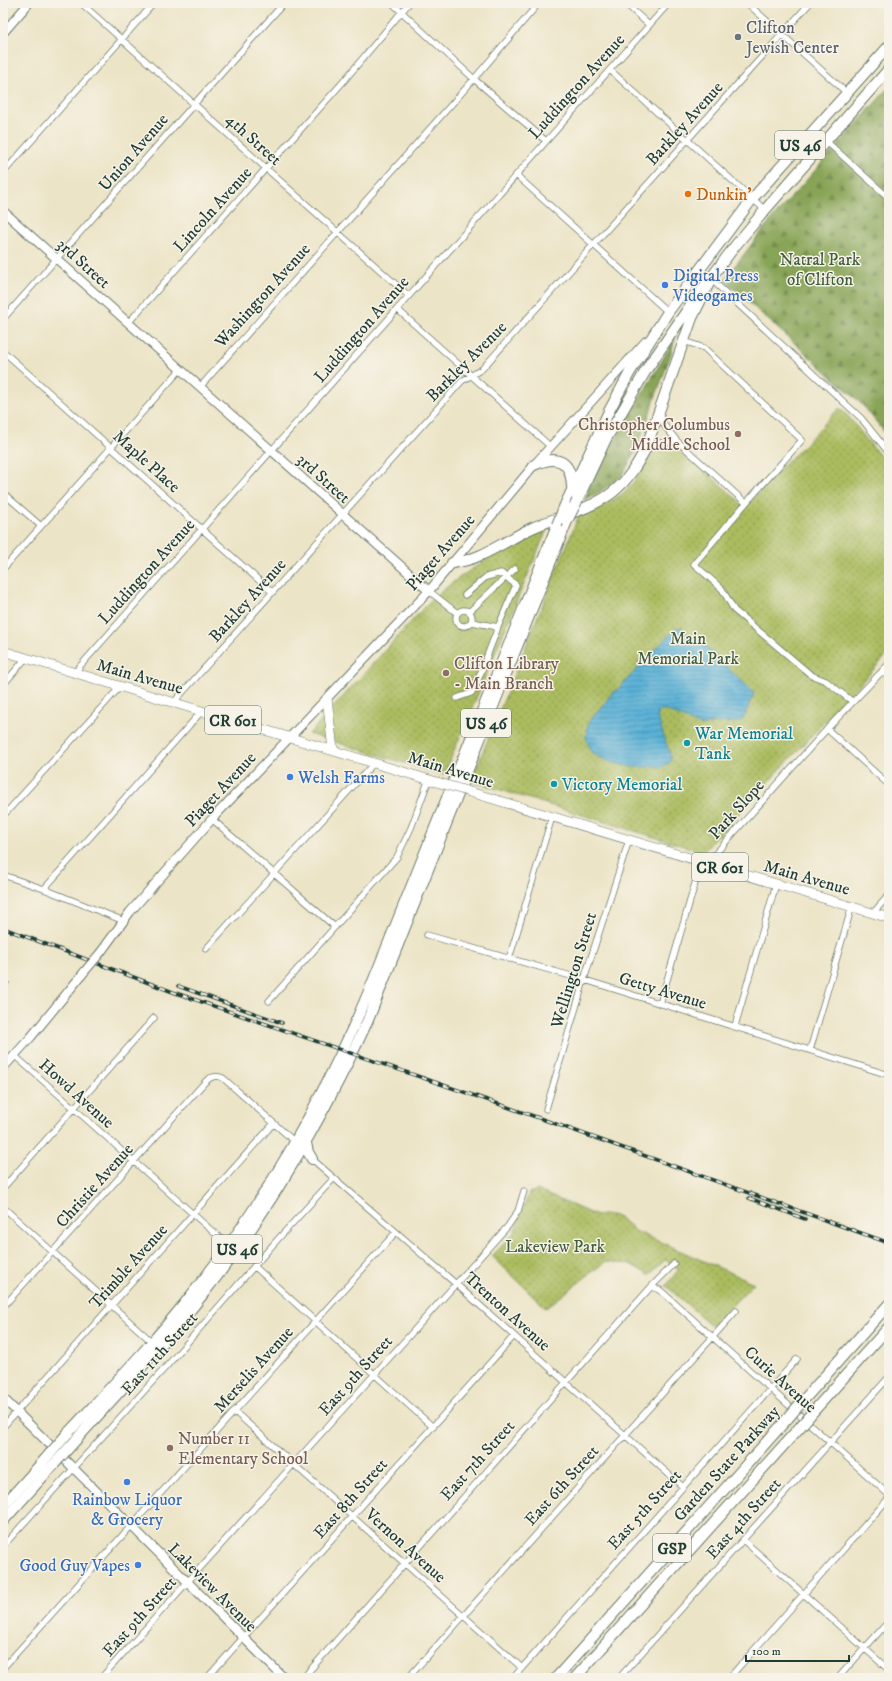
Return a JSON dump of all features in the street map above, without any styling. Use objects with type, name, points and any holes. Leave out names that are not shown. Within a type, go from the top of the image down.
[{"type":"highway","name":"Piaget Avenue","points":[[654,334],[700,268],[753,198],[889,46]]},
{"type":"highway","name":"US 46","points":[[3,1506],[43,1468],[155,1344],[203,1295],[261,1215],[306,1143],[344,1072],[368,1020],[567,521],[606,439],[649,366],[692,303],[712,279],[735,246],[889,69]]},
{"type":"highway","points":[[452,563],[464,562],[533,527],[601,500],[613,492],[627,478],[636,467],[646,448],[692,318],[712,279]]},
{"type":"highway","points":[[649,366],[673,320],[672,315],[668,312]]},
{"type":"highway","name":"US 46","points":[[155,1344],[229,1246],[265,1193],[327,1084],[348,1041],[420,868],[565,505],[608,412],[630,372],[654,334]]},
{"type":"highway","points":[[534,465],[545,460],[554,459],[562,462],[569,469],[572,477],[572,489]]},
{"type":"highway","points":[[306,1143],[308,1152],[312,1159]]},
{"type":"highway","name":"Garden State Parkway","points":[[556,1678],[889,1304]]},
{"type":"highway","name":"Garden State Parkway","points":[[575,1678],[889,1326]]},
{"type":"highway","name":"US 46","points":[[3,1521],[43,1468]]},
{"type":"main road","name":"Main Avenue","points":[[3,651],[889,918]]},
{"type":"main road","points":[[327,698],[333,750]]},
{"type":"street","points":[[3,33],[30,3]]},
{"type":"street","name":"4th Street","points":[[81,3],[123,39],[337,234],[409,296]]},
{"type":"street","points":[[3,173],[154,3]]},
{"type":"street","name":"Union Avenue","points":[[3,319],[284,3]]},
{"type":"street","points":[[392,3],[474,79],[546,141]]},
{"type":"street","name":"Lincoln Avenue","points":[[128,323],[343,82],[409,3]]},
{"type":"street","name":"Washington Avenue","points":[[200,387],[474,79],[539,3]]},
{"type":"street","points":[[625,3],[649,25]]},
{"type":"street","name":"Luddington Avenue","points":[[74,673],[272,452],[669,3]]},
{"type":"street","points":[[747,3],[847,93]]},
{"type":"street","name":"Barkley Avenue","points":[[174,702],[462,380],[482,369],[810,3]]},
{"type":"street","points":[[610,70],[765,210]]},
{"type":"street","points":[[826,141],[889,198]]},
{"type":"street","points":[[516,175],[668,312]]},
{"type":"street","name":"3rd Street","points":[[3,211],[180,370]]},
{"type":"street","points":[[700,268],[861,418],[889,453]]},
{"type":"street","points":[[397,309],[551,447]]},
{"type":"street","name":"Piaget Avenue","points":[[3,1068],[101,952],[124,921],[212,819],[429,591],[534,465],[654,334]]},
{"type":"street","points":[[684,341],[704,348],[802,440],[694,564],[722,589],[734,610],[812,676],[826,682],[853,702]]},
{"type":"street","name":"Maple Place","points":[[3,351],[272,592]]},
{"type":"street","points":[[3,569],[180,370],[200,387]]},
{"type":"street","name":"3rd Street","points":[[200,387],[429,591]]},
{"type":"street","points":[[660,411],[664,425],[677,441],[746,503]]},
{"type":"street","points":[[884,445],[889,439]]},
{"type":"street","points":[[646,448],[659,443],[677,441]]},
{"type":"street","points":[[3,493],[41,526]]},
{"type":"street","points":[[469,612],[515,569]]},
{"type":"street","points":[[457,698],[471,693],[475,688],[516,585],[500,573],[486,577],[466,595]]},
{"type":"street","points":[[429,591],[456,613],[457,623],[467,627],[472,622],[473,619],[469,612],[462,610],[456,613]]},
{"type":"street","points":[[472,622],[498,627]]},
{"type":"street","points":[[3,685],[26,658]]},
{"type":"street","name":"Park Slope","points":[[660,1004],[698,873],[827,729],[889,664]]},
{"type":"street","points":[[882,671],[889,678]]},
{"type":"street","points":[[3,816],[120,686]]},
{"type":"street","points":[[44,889],[202,711]]},
{"type":"street","points":[[827,729],[889,785]]},
{"type":"street","points":[[206,949],[374,763]]},
{"type":"street","points":[[269,1001],[397,857],[411,828],[429,779]]},
{"type":"street","points":[[509,959],[552,817]]},
{"type":"street","points":[[212,819],[335,927]]},
{"type":"street","name":"Wellington Street","points":[[546,1109],[629,840]]},
{"type":"street","points":[[3,875],[44,889],[124,921]]},
{"type":"street","points":[[735,1026],[776,884]]},
{"type":"street","points":[[873,913],[889,895]]},
{"type":"street","points":[[810,1050],[852,906]]},
{"type":"street","name":"Getty Avenue","points":[[427,936],[585,980],[889,1075]]},
{"type":"street","points":[[3,1188],[154,1018]]},
{"type":"street","name":"Howd Avenue","points":[[14,1055],[229,1246]]},
{"type":"street","name":"Christie Avenue","points":[[3,1307],[212,1076],[223,1078],[274,1123]]},
{"type":"street","points":[[274,1123],[295,1142]]},
{"type":"street","name":"Trimble Avenue","points":[[3,1427],[274,1123]]},
{"type":"street","name":"Trenton Avenue","points":[[312,1159],[456,1284],[683,1487]]},
{"type":"street","name":"East 11th Street","points":[[3,1546],[165,1368],[254,1266],[334,1178]]},
{"type":"street","name":"East 9th Street","points":[[101,1678],[508,1226],[518,1211],[524,1191]]},
{"type":"street","points":[[3,1208],[155,1344]]},
{"type":"street","name":"Merselis Avenue","points":[[3,1668],[396,1232]]},
{"type":"street","name":"East 7th Street","points":[[303,1678],[566,1382],[674,1264]]},
{"type":"street","points":[[254,1266],[433,1426]]},
{"type":"street","name":"Curie Avenue","points":[[652,1287],[660,1290],[889,1495]]},
{"type":"street","name":"East 6th Street","points":[[408,1678],[736,1311]]},
{"type":"street","name":"East 8th Street","points":[[207,1678],[514,1336]]},
{"type":"street","name":"East 5th Street","points":[[513,1678],[797,1359]]},
{"type":"street","name":"East 4th Street","points":[[619,1678],[889,1377]]},
{"type":"street","name":"Lakeview Avenue","points":[[3,1398],[284,1678]]},
{"type":"street","name":"Vernon Avenue","points":[[234,1411],[522,1668]]},
{"type":"street","points":[[729,1678],[889,1498]]},
{"type":"street","points":[[742,1540],[889,1670]]},
{"type":"street","points":[[838,1678],[889,1621]]},
{"type":"green space","name":"Natral Park of Clifton","points":[[889,87],[889,438],[866,409],[852,395],[726,282],[725,279],[764,228]]},
{"type":"green space","points":[[675,338],[671,354],[636,451],[622,476],[584,501],[592,480]]},
{"type":"green space","name":"Main Memorial Park","points":[[839,408],[847,415],[889,467],[889,653],[703,852],[471,781],[579,515],[603,505],[621,495],[632,484],[649,458],[655,452],[663,447],[671,446],[681,450],[746,507],[789,459],[790,460]]},
{"type":"green space","points":[[547,529],[444,775],[309,734],[429,602],[470,570],[515,544]]},
{"type":"green space","name":"Lakeview Park","points":[[537,1190],[597,1216],[614,1216],[626,1223],[635,1231],[754,1283],[712,1326],[666,1286],[679,1269],[665,1260],[649,1275],[630,1264],[605,1262],[546,1308],[492,1256],[514,1233],[529,1193]]},
{"type":"water","points":[[681,627],[706,647],[754,693],[752,699],[750,700],[746,714],[742,720],[737,722],[712,723],[701,726],[668,711],[662,710],[658,712],[657,716],[671,757],[671,761],[660,767],[632,767],[610,762],[592,753],[586,738],[590,720],[603,706],[611,694],[618,689],[676,628]]},
{"type":"railway","points":[[3,928],[173,992],[542,1119],[889,1243]]},
{"type":"railway","points":[[178,986],[282,1023]]},
{"type":"railway","points":[[749,1198],[805,1219]]},
{"type":"place","name":"Clifton Jewish Center","points":[[738,37]]},
{"type":"place","name":"Dunkin'","points":[[688,194]]},
{"type":"place","name":"Digital Press Videogames","points":[[665,285]]},
{"type":"place","name":"Christopher Columbus Middle School","points":[[738,434]]},
{"type":"place","name":"Clifton Library - Main Branch","points":[[446,673]]},
{"type":"place","name":"War Memorial Tank","points":[[687,743]]},
{"type":"place","name":"Welsh Farms","points":[[290,777]]},
{"type":"place","name":"Victory Memorial","points":[[554,784]]},
{"type":"place","name":"Number 11 Elementary School","points":[[170,1448]]},
{"type":"place","name":"Rainbow Liquor & Grocery","points":[[127,1482]]},
{"type":"place","name":"Good Guy Vapes","points":[[138,1565]]}]
